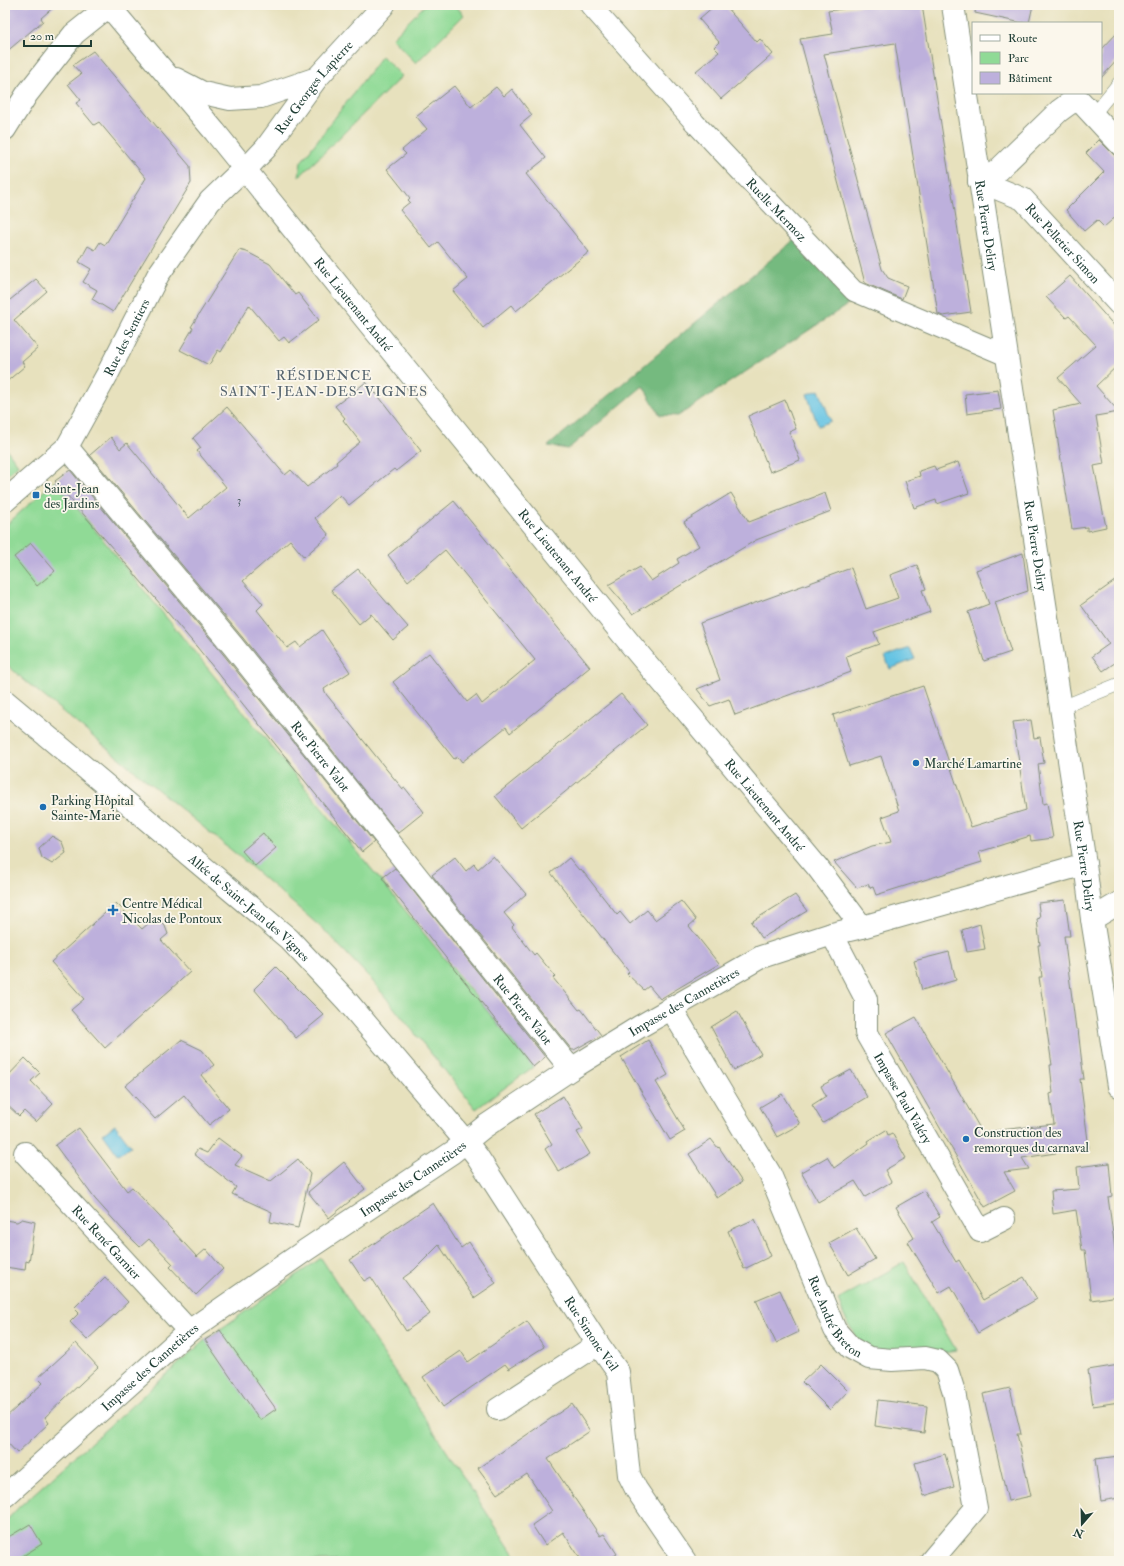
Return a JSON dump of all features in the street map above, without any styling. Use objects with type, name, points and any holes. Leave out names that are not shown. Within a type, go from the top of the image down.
[{"type":"street","name":"Rue Georges Lapierre","points":[[246,170],[266,148],[317,78],[384,5]]},
{"type":"street","name":"Ruelle Mermoz","points":[[590,5],[695,123],[854,291],[1005,355]]},
{"type":"street","name":"Rue Pierre Deliry","points":[[953,5],[1005,355],[1119,1086]]},
{"type":"street","points":[[5,129],[27,94],[74,34],[108,6]]},
{"type":"street","name":"Rue Lieutenant André","points":[[108,6],[215,132],[632,646],[818,868],[862,927]]},
{"type":"street","points":[[165,73],[203,93],[230,99],[261,97],[317,78]]},
{"type":"street","points":[[979,181],[997,171],[1059,110],[1070,103],[1080,101],[1119,143]]},
{"type":"street","name":"Rue des Sentiers","points":[[5,501],[67,447],[108,373],[158,275],[210,201],[235,177],[246,170]]},
{"type":"street","name":"Rue Pelletier Simon","points":[[979,181],[1023,199],[1119,304]]},
{"type":"street","name":"Rue Pierre Valot","points":[[67,447],[233,646],[571,1069]]},
{"type":"street","name":"Allée de Saint-Jean des Vignes","points":[[5,701],[289,939],[346,1000],[466,1142]]},
{"type":"street","points":[[862,927],[1085,864]]},
{"type":"street","points":[[1092,919],[1119,903]]},
{"type":"street","name":"Impasse des Cannetières","points":[[5,1496],[189,1331],[306,1250],[453,1152],[484,1127],[571,1069],[671,1008],[761,957],[832,934],[862,927]]},
{"type":"street","name":"Impasse Paul Valéry","points":[[832,934],[866,999],[866,1033],[980,1231],[1004,1220]]},
{"type":"street","name":"Rue André Breton","points":[[671,1008],[770,1174],[835,1330],[851,1348],[869,1358],[892,1360],[925,1358],[938,1361],[947,1370],[954,1392],[976,1508],[931,1561]]},
{"type":"street","name":"Rue Simone Veil","points":[[466,1142],[477,1156],[598,1344],[618,1372],[629,1475],[636,1490],[685,1561]]},
{"type":"street","name":"Rue René Garnier","points":[[25,1153],[189,1331]]},
{"type":"street","points":[[498,1409],[598,1344]]},
{"type":"lane","points":[[1093,115],[1119,83]]},
{"type":"lane","points":[[1060,708],[1119,684]]},
{"type":"green space","points":[[425,5],[455,5],[464,15],[416,63],[392,38]]},
{"type":"green space","points":[[382,56],[402,76],[299,177],[301,162]]},
{"type":"green space","points":[[794,240],[842,294],[855,300],[678,416],[660,415],[643,386],[568,449],[548,446]]},
{"type":"green space","points":[[5,447],[18,465],[5,477]]},
{"type":"green space","points":[[55,481],[533,1067],[476,1109],[370,978],[324,930],[241,858],[5,663],[5,526]]},
{"type":"green space","points":[[321,1258],[518,1561],[5,1561],[5,1522],[19,1507],[205,1340]]},
{"type":"green space","points":[[904,1262],[956,1350],[905,1359],[874,1352],[856,1337],[844,1316],[838,1300]]},
{"type":"water","points":[[819,390],[831,421],[818,426],[807,394]]},
{"type":"water","points":[[910,648],[915,659],[890,669],[885,657]]},
{"type":"water","points":[[115,1125],[131,1146],[118,1155],[103,1134]]},
{"type":"building","points":[[5,5],[56,5],[41,18],[43,21],[5,53]]},
{"type":"building","points":[[715,5],[724,5],[757,42],[760,39],[773,54],[721,99],[696,71],[719,52],[714,47],[719,42],[699,19]]},
{"type":"building","points":[[867,5],[922,5],[971,312],[943,316],[938,314],[895,43],[824,54],[882,269],[888,278],[907,286],[902,299],[865,283],[800,39],[833,34],[828,11]]},
{"type":"building","points":[[976,5],[1033,5],[1029,22],[1017,22],[975,13]]},
{"type":"building","points":[[1119,31],[1119,58],[1102,77],[1102,49]]},
{"type":"building","points":[[93,51],[190,166],[191,183],[113,312],[92,299],[97,290],[83,282],[91,269],[79,262],[88,246],[95,250],[100,242],[105,245],[146,178],[99,122],[94,125],[76,103],[81,100],[68,84],[81,74],[73,65]]},
{"type":"building","points":[[454,86],[471,107],[496,87],[504,96],[512,89],[532,115],[520,125],[546,158],[526,174],[589,252],[516,311],[511,305],[483,328],[453,291],[468,279],[438,242],[431,248],[400,210],[410,202],[408,200],[410,198],[387,169],[406,154],[402,150],[427,129],[416,116]]},
{"type":"building","points":[[1099,140],[1118,159],[1119,157],[1119,214],[1104,227],[1097,220],[1084,231],[1066,210],[1104,172],[1086,153]]},
{"type":"building","points":[[239,250],[247,252],[270,264],[295,295],[298,293],[319,320],[289,343],[284,337],[279,341],[249,305],[221,352],[218,350],[209,365],[180,350],[193,328],[191,327]]},
{"type":"building","points":[[1070,276],[1119,331],[1119,364],[1096,386],[1119,412],[1096,416],[1104,464],[1094,466],[1106,527],[1087,531],[1087,527],[1072,529],[1053,410],[1081,404],[1058,378],[1096,345],[1069,316],[1066,318],[1046,297]]},
{"type":"building","points":[[36,279],[47,291],[14,320],[38,348],[22,362],[25,366],[5,383],[5,304]]},
{"type":"building","points":[[366,382],[421,451],[396,471],[394,469],[349,505],[340,495],[315,518],[329,535],[304,557],[290,540],[243,581],[263,604],[257,610],[287,648],[296,642],[300,647],[322,630],[350,672],[324,689],[326,694],[387,770],[403,789],[405,788],[424,812],[398,833],[243,638],[90,455],[111,437],[120,449],[127,443],[189,518],[226,487],[197,451],[201,448],[193,438],[227,407],[285,475],[291,470],[307,487],[337,464],[336,462],[360,442],[343,420],[345,418],[335,406]]},
{"type":"building","points":[[998,390],[1001,409],[967,414],[965,394]]},
{"type":"building","points":[[785,400],[796,429],[789,432],[800,460],[770,472],[748,416]]},
{"type":"building","points":[[958,462],[969,493],[937,504],[936,500],[914,508],[905,481],[920,476],[919,471],[934,466],[936,470]]},
{"type":"building","points":[[70,470],[223,654],[374,842],[362,852],[197,647],[55,481]]},
{"type":"building","points":[[731,493],[749,522],[825,493],[831,511],[756,540],[633,614],[608,585],[640,567],[651,581],[679,563],[677,559],[699,546],[684,522]]},
{"type":"building","points":[[454,501],[590,667],[510,733],[506,727],[462,762],[458,757],[454,759],[393,682],[429,653],[467,702],[476,695],[482,704],[535,660],[445,550],[408,581],[388,555]]},
{"type":"building","points":[[31,543],[55,571],[37,586],[14,557]]},
{"type":"building","points":[[1023,553],[1028,591],[995,602],[1011,652],[984,661],[968,612],[989,604],[976,570]]},
{"type":"building","points":[[917,565],[926,589],[922,590],[930,612],[874,632],[879,644],[846,656],[851,672],[735,715],[729,699],[710,706],[697,689],[720,680],[700,623],[851,568],[866,609],[898,598],[890,575]]},
{"type":"building","points":[[358,569],[408,627],[393,640],[371,614],[359,624],[331,590]]},
{"type":"building","points":[[1119,578],[1119,660],[1103,671],[1092,656],[1109,644],[1081,605]]},
{"type":"building","points":[[923,686],[971,827],[1026,810],[1013,722],[1031,720],[1034,738],[1040,737],[1044,763],[1038,764],[1043,804],[1047,803],[1053,838],[1031,841],[1030,836],[979,852],[982,862],[876,895],[873,887],[870,888],[868,884],[857,888],[834,862],[872,846],[891,842],[882,817],[899,811],[881,756],[849,766],[833,715]]},
{"type":"building","points":[[621,694],[647,725],[521,828],[495,796]]},
{"type":"building","points":[[263,833],[276,848],[255,866],[242,851]]},
{"type":"building","points":[[52,836],[62,842],[66,853],[52,864],[42,858],[39,848]]},
{"type":"building","points":[[493,856],[526,894],[504,913],[514,925],[512,927],[534,955],[536,953],[555,976],[553,978],[579,1010],[581,1009],[601,1035],[574,1050],[572,1050],[432,875],[455,857],[466,871],[474,864],[478,869]]},
{"type":"building","points":[[569,858],[579,870],[581,869],[617,915],[620,912],[630,924],[647,910],[655,920],[681,901],[696,920],[689,926],[719,964],[660,999],[649,986],[644,990],[627,974],[629,972],[551,873]]},
{"type":"building","points":[[395,868],[545,1057],[533,1067],[382,878]]},
{"type":"building","points":[[795,895],[807,911],[762,938],[751,922]]},
{"type":"building","points":[[1065,900],[1070,936],[1064,936],[1084,1079],[1080,1079],[1089,1148],[1022,1158],[1029,1169],[1004,1172],[1015,1191],[985,1207],[886,1033],[916,1017],[982,1132],[1054,1124],[1050,1094],[1053,1093],[1050,1065],[1052,1065],[1039,977],[1042,977],[1038,945],[1040,945],[1037,919],[1040,918],[1038,903]]},
{"type":"building","points":[[116,903],[142,929],[156,917],[165,926],[168,934],[161,940],[190,972],[105,1048],[71,1010],[84,999],[51,962]]},
{"type":"building","points":[[980,924],[985,949],[967,952],[962,930]]},
{"type":"building","points":[[949,952],[956,980],[922,990],[914,961]]},
{"type":"building","points":[[276,967],[324,1015],[296,1038],[254,989]]},
{"type":"building","points":[[737,1011],[761,1054],[734,1070],[711,1027]]},
{"type":"building","points":[[181,1040],[202,1050],[214,1065],[201,1075],[229,1109],[209,1125],[184,1095],[155,1119],[125,1086]]},
{"type":"building","points":[[648,1040],[668,1075],[656,1082],[685,1131],[670,1140],[621,1057]]},
{"type":"building","points":[[25,1058],[40,1073],[31,1081],[53,1104],[36,1122],[24,1111],[19,1116],[5,1103],[5,1079]]},
{"type":"building","points":[[851,1070],[867,1097],[823,1123],[812,1105],[826,1096],[821,1086]]},
{"type":"building","points":[[782,1094],[800,1124],[777,1137],[760,1107]]},
{"type":"building","points":[[563,1096],[583,1129],[577,1132],[590,1154],[559,1172],[545,1149],[552,1144],[534,1114]]},
{"type":"building","points":[[79,1128],[127,1191],[132,1187],[197,1257],[206,1249],[223,1269],[196,1295],[170,1267],[173,1264],[149,1239],[140,1247],[122,1229],[95,1199],[55,1145]]},
{"type":"building","points":[[886,1130],[888,1135],[892,1133],[906,1158],[885,1170],[891,1182],[865,1197],[855,1181],[818,1202],[801,1172],[827,1157],[834,1168],[869,1143],[868,1141]]},
{"type":"building","points":[[218,1138],[242,1156],[235,1165],[271,1181],[298,1159],[310,1174],[298,1228],[270,1222],[272,1212],[232,1194],[236,1187],[194,1154],[198,1149],[207,1153]]},
{"type":"building","points":[[711,1139],[718,1148],[719,1147],[742,1182],[717,1198],[689,1154]]},
{"type":"building","points":[[344,1162],[365,1189],[329,1218],[308,1192]]},
{"type":"building","points":[[1109,1163],[1112,1196],[1108,1197],[1119,1279],[1119,1296],[1091,1300],[1085,1250],[1082,1250],[1076,1210],[1053,1214],[1051,1191],[1079,1189],[1077,1167]]},
{"type":"building","points":[[924,1191],[940,1217],[932,1222],[956,1262],[959,1260],[983,1300],[1024,1277],[1037,1299],[978,1333],[951,1286],[939,1293],[908,1242],[914,1238],[896,1207]]},
{"type":"building","points":[[433,1203],[461,1248],[469,1242],[496,1283],[474,1298],[439,1245],[414,1270],[403,1278],[430,1314],[406,1331],[371,1277],[364,1281],[350,1260]]},
{"type":"building","points":[[22,1219],[35,1222],[29,1262],[26,1261],[25,1270],[5,1267],[5,1220],[17,1222]]},
{"type":"building","points":[[755,1219],[771,1256],[744,1269],[728,1231]]},
{"type":"building","points":[[856,1228],[875,1259],[848,1275],[829,1243]]},
{"type":"building","points":[[105,1277],[128,1302],[87,1340],[70,1322],[79,1313],[74,1308]]},
{"type":"building","points":[[780,1290],[799,1332],[776,1343],[756,1300]]},
{"type":"building","points":[[527,1321],[544,1347],[509,1369],[505,1364],[443,1407],[423,1377],[461,1351],[468,1362]]},
{"type":"building","points":[[220,1330],[276,1409],[260,1420],[205,1340]]},
{"type":"building","points":[[76,1343],[98,1367],[45,1417],[49,1423],[17,1453],[5,1440],[5,1418],[43,1383],[38,1378]]},
{"type":"building","points":[[821,1364],[848,1391],[830,1410],[802,1382]]},
{"type":"building","points":[[1119,1365],[1119,1402],[1093,1406],[1088,1370]]},
{"type":"building","points":[[1010,1388],[1021,1434],[1017,1434],[1031,1496],[1008,1501],[983,1394]]},
{"type":"building","points":[[878,1400],[927,1406],[924,1433],[875,1426]]},
{"type":"building","points":[[572,1404],[590,1431],[548,1459],[600,1536],[604,1534],[617,1554],[606,1561],[582,1561],[563,1532],[545,1545],[532,1525],[552,1511],[527,1474],[497,1494],[478,1468]]},
{"type":"building","points":[[945,1454],[954,1487],[924,1496],[915,1463]]},
{"type":"building","points":[[1119,1456],[1119,1498],[1101,1501],[1095,1459]]},
{"type":"building","points":[[30,1524],[42,1544],[15,1561],[5,1561],[5,1539]]},
{"type":"place","name":"Saint-Jean des Jardins","points":[[36,495]]},
{"type":"place","name":"Marché Lamartine","points":[[916,763]]},
{"type":"place","name":"Parking Hôpital Sainte-Marie","points":[[43,807]]},
{"type":"place","name":"Centre Médical Nicolas de Pontoux","points":[[113,910]]},
{"type":"place","name":"Construction des remorques du carnaval","points":[[966,1139]]},
{"type":"district","name":"RÉSIDENCE SAINT-JEAN-DES-VIGNES","points":[[324,384]]}]
